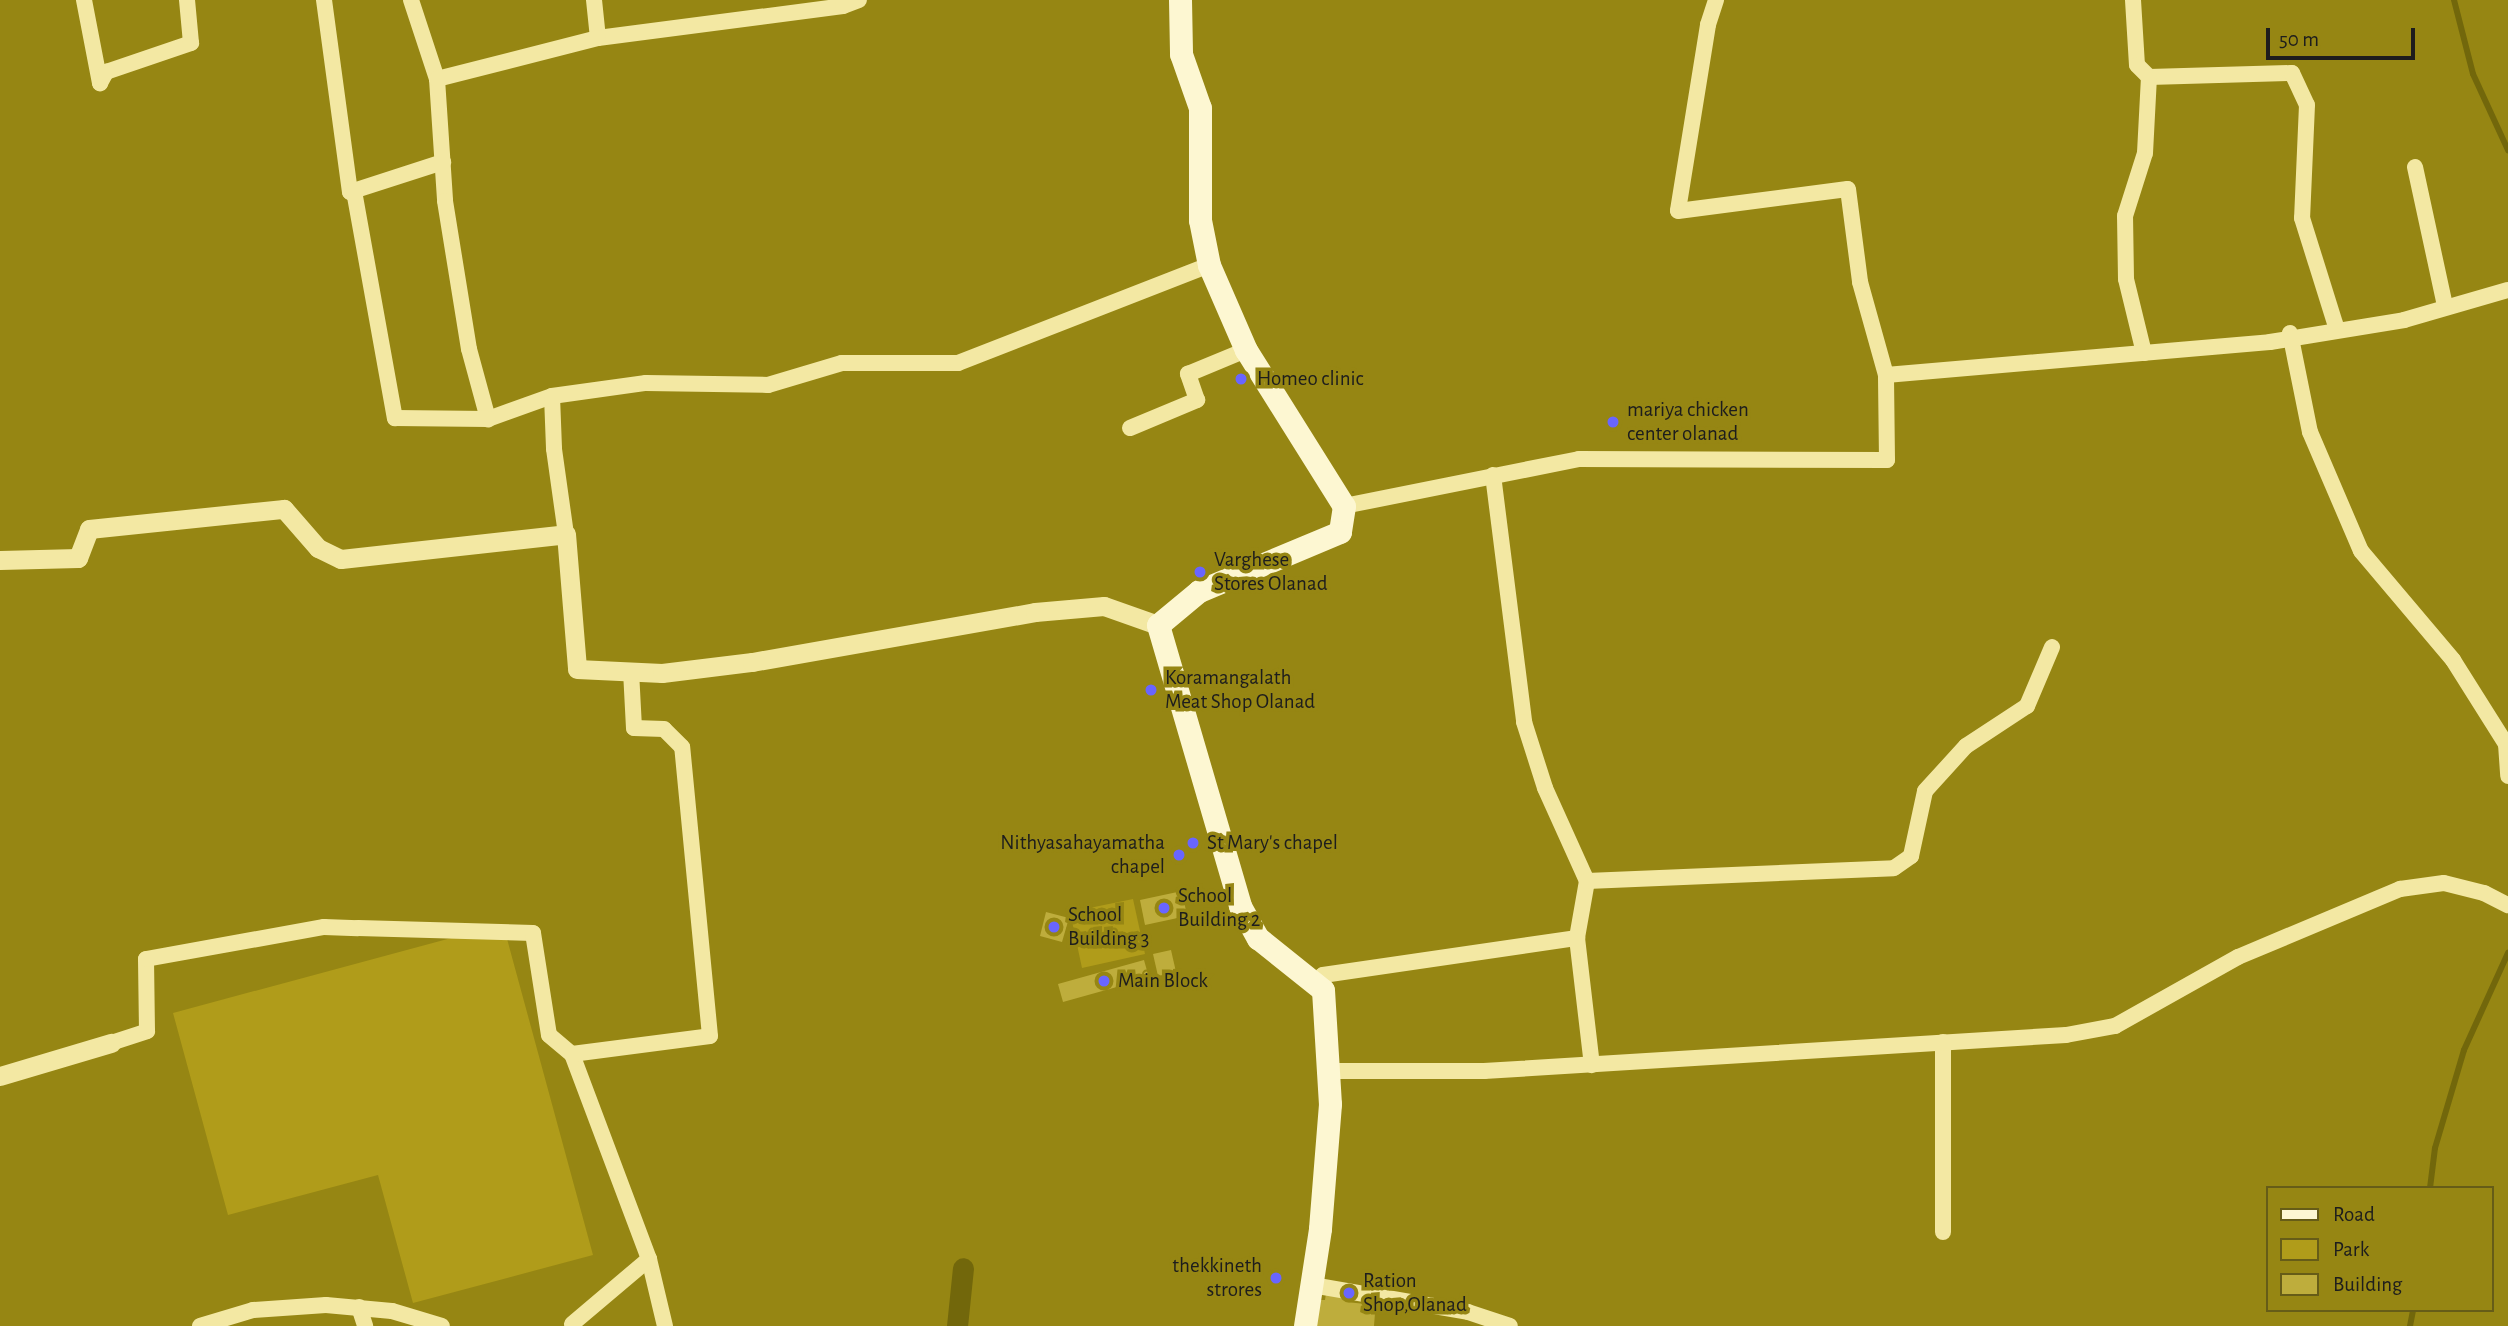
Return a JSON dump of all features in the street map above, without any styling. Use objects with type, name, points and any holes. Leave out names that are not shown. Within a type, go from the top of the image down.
[{"type":"main road","points":[[1180,0],[1181,54],[1200,108],[1200,220],[1209,265],[1246,350],[1344,506],[1340,532],[1199,591],[1158,625],[1241,906],[1258,938],[1323,990],[1325,1072],[1330,1104],[1312,1285],[1305,1326]]},
{"type":"street","points":[[84,0],[100,83],[106,72],[191,43],[187,0]]},
{"type":"street","points":[[324,0],[350,192],[443,162]]},
{"type":"street","points":[[411,0],[437,79],[443,162],[469,349],[488,419]]},
{"type":"street","points":[[594,0],[598,38]]},
{"type":"street","points":[[437,79],[598,38],[843,6],[859,0]]},
{"type":"street","points":[[1344,506],[1579,458],[1887,460],[1886,376],[1860,282],[1848,189],[1678,211],[1707,25],[1716,0]]},
{"type":"street","points":[[2133,0],[2137,65],[2149,77],[2292,73],[2307,105],[2302,218],[2337,330]]},
{"type":"street","points":[[2144,353],[2126,279],[2125,216],[2145,153],[2149,77]]},
{"type":"street","points":[[2415,167],[2445,306]]},
{"type":"street","points":[[354,191],[395,418],[488,419],[552,396],[646,383],[768,385],[842,363],[958,363],[1209,265]]},
{"type":"street","points":[[1886,376],[2144,353],[2337,330],[2404,320],[2508,290]]},
{"type":"street","points":[[2291,335],[2310,432],[2361,551],[2453,660],[2506,744],[2508,776]]},
{"type":"street","points":[[1130,428],[1197,400],[1188,374],[1246,350]]},
{"type":"street","points":[[552,396],[554,449],[566,534],[577,669],[662,673],[752,662],[1035,612],[1104,607],[1158,625]]},
{"type":"street","points":[[1493,475],[1524,722],[1545,788],[1587,881],[1577,939],[1592,1065]]},
{"type":"street","points":[[0,560],[78,558],[89,529],[284,509],[318,548],[341,559],[566,534]]},
{"type":"street","points":[[1587,881],[1894,868],[1911,856],[1925,792],[1966,746],[2027,706],[2052,646]]},
{"type":"street","points":[[572,1054],[710,1036],[682,747],[664,729],[634,728],[631,671]]},
{"type":"street","points":[[1325,1072],[1484,1072],[2066,1035],[2115,1026],[2238,957],[2400,889],[2444,884],[2484,893],[2508,905]]},
{"type":"street","points":[[0,1076],[147,1031],[146,959],[324,927],[533,933],[549,1035],[572,1054],[649,1259],[665,1326]]},
{"type":"street","points":[[1323,990],[1324,975],[1577,939]]},
{"type":"street","points":[[1943,1042],[1943,1232]]},
{"type":"street","points":[[569,1325],[649,1259]]},
{"type":"street","points":[[1312,1285],[1468,1312],[1510,1326]]},
{"type":"street","points":[[200,1326],[253,1310],[359,1307],[442,1326]]},
{"type":"street","points":[[359,1307],[365,1326]]},
{"type":"green space","points":[[1133,899],[1145,954],[1082,968],[1070,912]]},
{"type":"green space","points":[[503,924],[593,1255],[413,1303],[378,1175],[228,1215],[173,1013]]},
{"type":"building","name":"School Building 2","points":[[1182,891],[1187,916],[1145,925],[1140,900]]},
{"type":"building","name":"School Building 3","points":[[1046,912],[1069,918],[1062,942],[1040,936]]},
{"type":"building","points":[[1171,950],[1176,972],[1158,976],[1153,954]]},
{"type":"building","name":"Main Block","points":[[1144,960],[1149,978],[1063,1002],[1058,984]]},
{"type":"building","points":[[1326,1293],[1346,1295],[1346,1302],[1366,1304],[1365,1312],[1375,1313],[1374,1326],[1316,1326],[1319,1300],[1325,1300]]},
{"type":"waterway","points":[[2454,0],[2473,74],[2508,150]]},
{"type":"waterway","points":[[2430,1186],[2435,1148],[2464,1050],[2508,953]]},
{"type":"waterway","points":[[957,1326],[963,1268]]},
{"type":"waterway","points":[[2410,1326],[2413,1312]]},
{"type":"place","name":"Homeo clinic","points":[[1241,379]]},
{"type":"place","name":"mariya chicken center olanad","points":[[1613,422]]},
{"type":"place","name":"Varghese Stores Olanad","points":[[1200,572]]},
{"type":"place","name":"Koramangalath Meat Shop Olanad","points":[[1151,690]]},
{"type":"place","name":"St Mary's chapel","points":[[1193,843]]},
{"type":"place","name":"Nithyasahayamatha chapel","points":[[1179,855]]},
{"type":"place","name":"School Building 2","points":[[1164,908]]},
{"type":"place","name":"School Building 3","points":[[1054,927]]},
{"type":"place","name":"Main Block","points":[[1104,981]]},
{"type":"place","name":"thekkineth strores","points":[[1276,1278]]},
{"type":"place","name":"Ration Shop,Olanad","points":[[1349,1293]]}]
